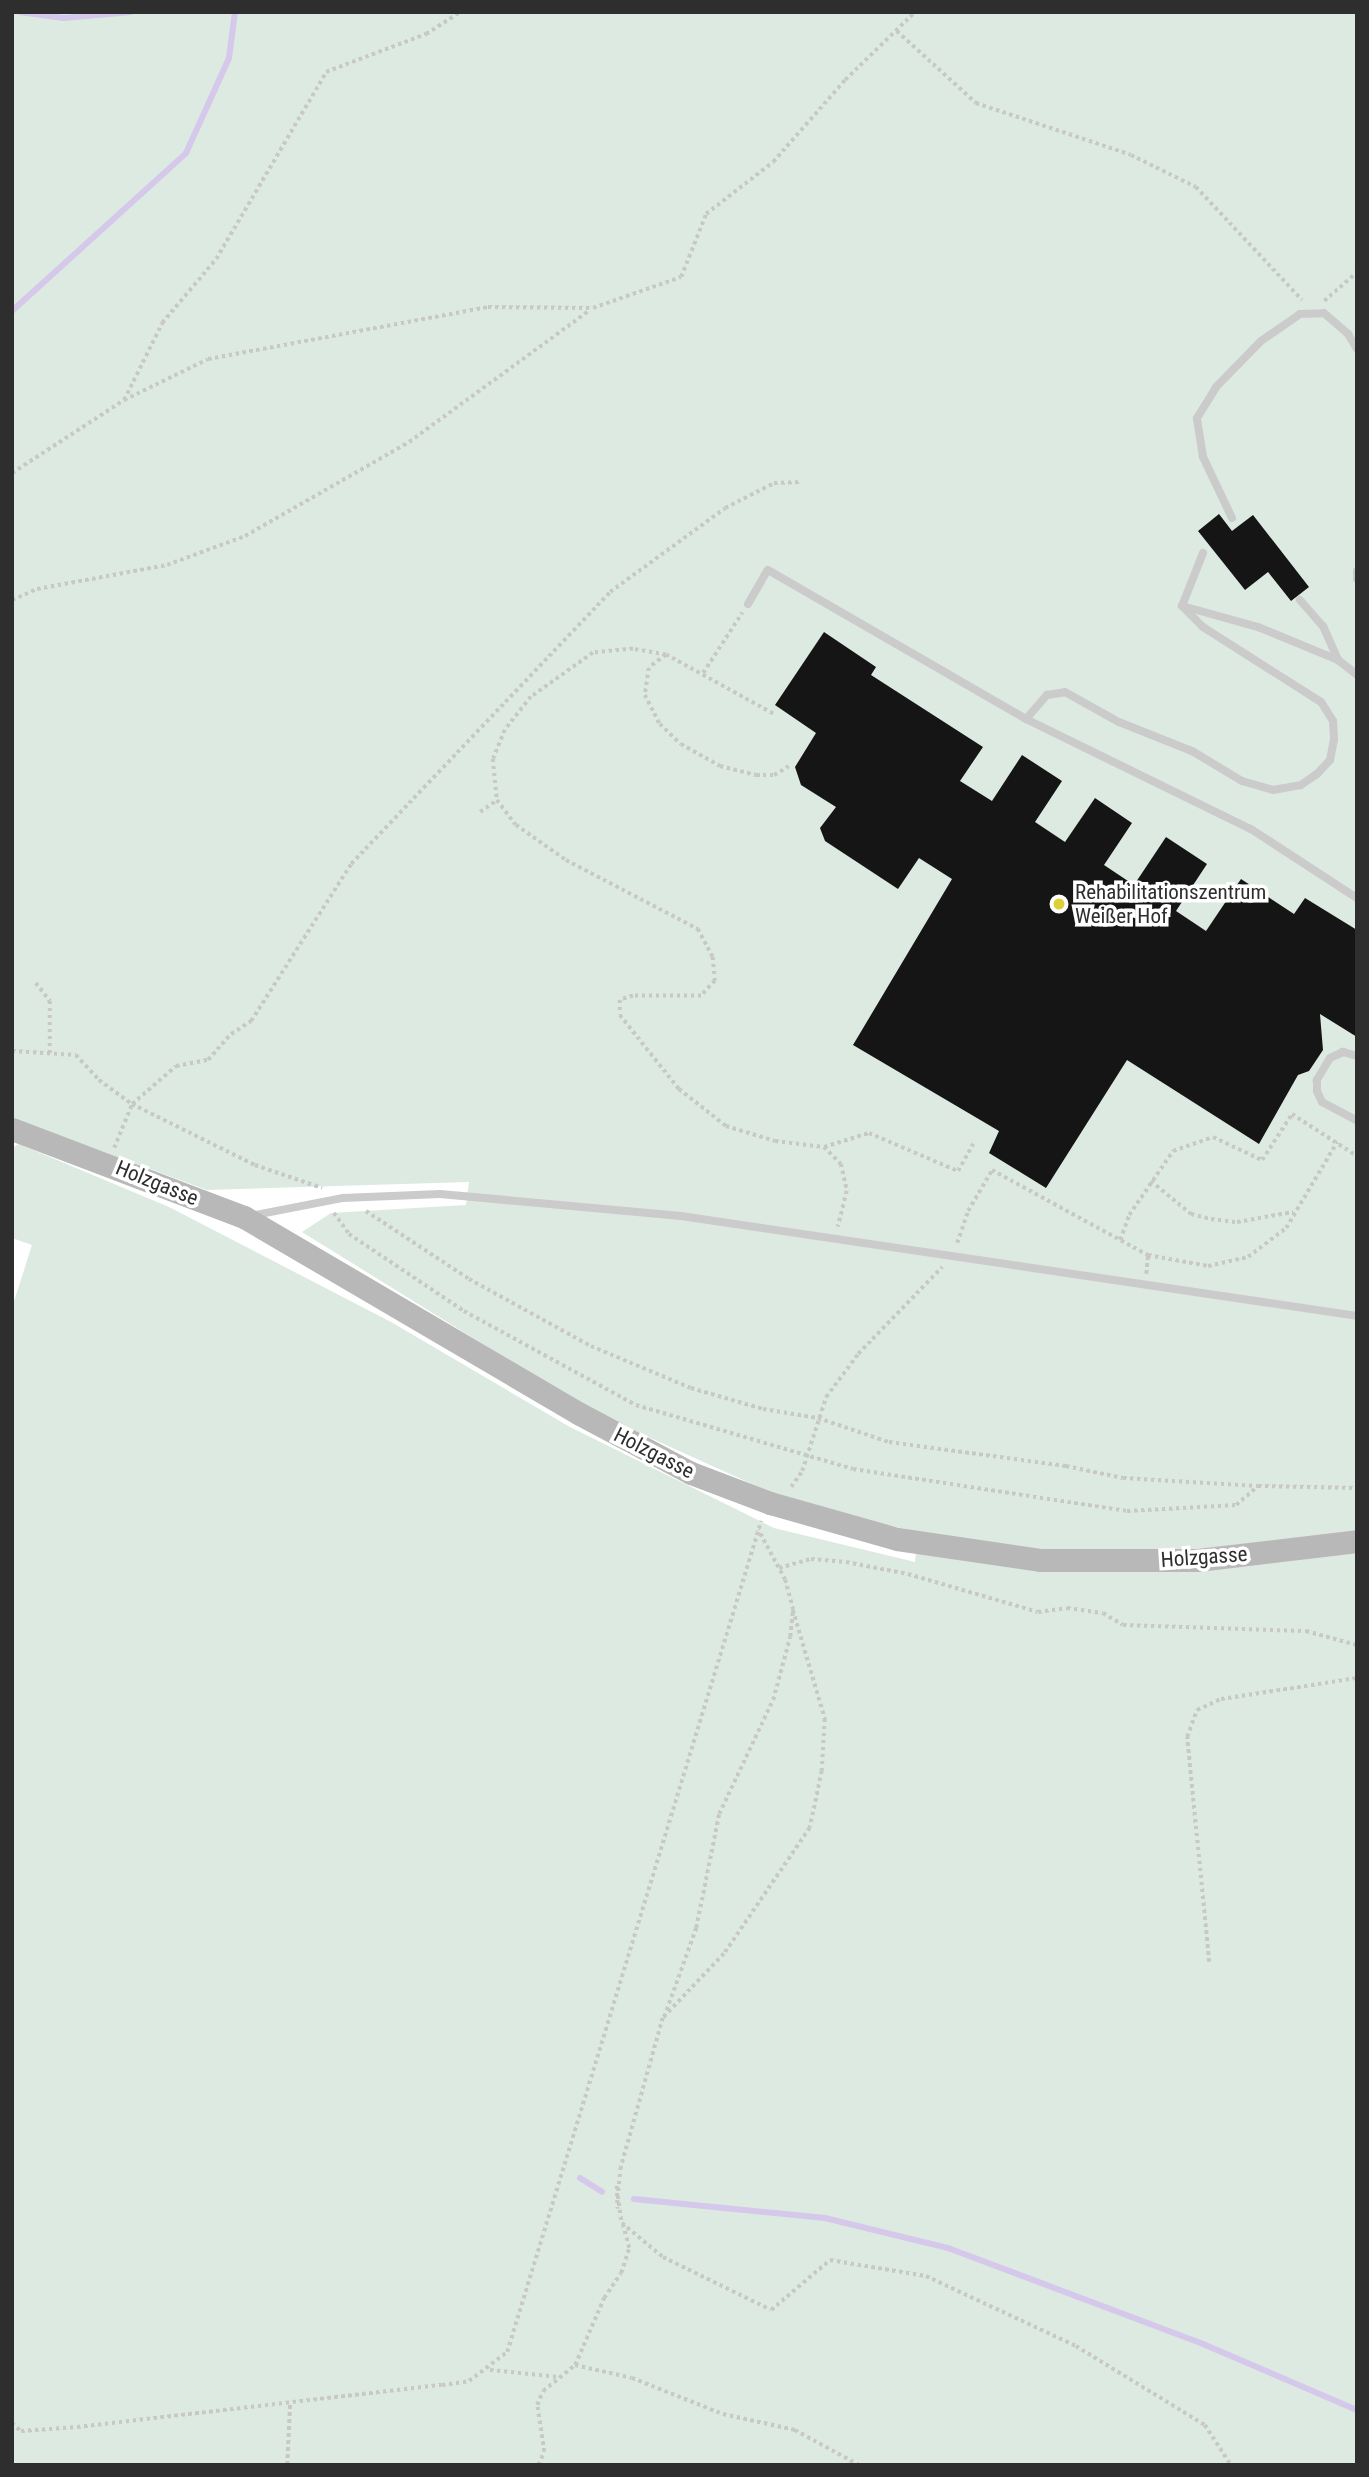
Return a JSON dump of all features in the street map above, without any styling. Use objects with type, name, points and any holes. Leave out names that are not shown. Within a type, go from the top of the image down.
[{"type":"street","name":"Holzgasse","points":[[12,1129],[244,1217],[578,1413],[691,1473],[770,1503],[897,1539],[1041,1560],[1198,1560],[1357,1541]]},
{"type":"lane","points":[[1232,518],[1203,457],[1197,418],[1216,387],[1261,341],[1300,314],[1324,313],[1348,334],[1357,349]]},
{"type":"lane","points":[[1182,606],[1203,554]]},
{"type":"lane","points":[[748,604],[768,570],[1026,719],[1251,829],[1357,898]]},
{"type":"lane","points":[[1357,571],[1357,579]]},
{"type":"lane","points":[[1300,600],[1323,625],[1338,660]]},
{"type":"lane","points":[[1182,606],[1258,627],[1338,660],[1357,676]]},
{"type":"lane","points":[[1026,719],[1046,695],[1065,692],[1119,722],[1192,751],[1242,781],[1273,790],[1301,785],[1317,774],[1330,760],[1334,738],[1333,721],[1321,702],[1203,627],[1182,606]]},
{"type":"lane","points":[[1355,1123],[1322,1102],[1317,1080],[1330,1058],[1343,1052],[1357,1056]]},
{"type":"lane","points":[[244,1217],[343,1198],[440,1194],[681,1216],[1357,1316]]},
{"type":"path","points":[[124,400],[162,323],[216,259],[326,72],[426,34],[460,12]]},
{"type":"path","points":[[12,600],[37,589],[167,565],[245,536],[409,442],[593,308],[681,277],[706,214],[773,162],[845,80],[915,12]]},
{"type":"path","points":[[897,31],[976,103],[1131,155],[1196,187],[1313,312],[1357,272]]},
{"type":"path","points":[[12,473],[124,400],[208,359],[488,307],[593,308]]},
{"type":"path","points":[[106,1163],[132,1104],[176,1066],[208,1060],[251,1021],[351,864],[610,592],[725,508],[774,483],[800,482]]},
{"type":"path","points":[[704,673],[748,604]]},
{"type":"path","points":[[773,714],[704,673],[666,655],[632,649],[593,653],[531,696],[505,730],[493,759],[497,800],[516,825],[566,860],[698,929],[713,957],[715,981],[701,996],[655,995],[620,1000],[620,1015],[679,1089],[726,1126],[775,1141],[824,1147],[869,1133],[958,1171],[973,1144]]},
{"type":"path","points":[[666,655],[649,668],[645,695],[660,724],[681,744],[720,766],[756,775],[774,775],[789,766]]},
{"type":"path","points":[[480,812],[497,800]]},
{"type":"path","points":[[36,983],[50,1001],[50,1055]]},
{"type":"path","points":[[12,1051],[76,1055],[99,1080],[132,1104],[247,1161],[343,1198],[469,1279],[591,1346],[691,1388],[763,1409],[818,1418],[889,1442],[996,1459],[1066,1466],[1123,1478],[1258,1486],[1357,1488]]},
{"type":"path","points":[[1120,1240],[1129,1215],[1173,1151],[1213,1137],[1262,1160],[1292,1114],[1357,1156]]},
{"type":"path","points":[[770,1503],[791,1487],[808,1454],[826,1397],[858,1354],[953,1255],[968,1210],[992,1170],[1148,1255],[1208,1266],[1248,1257],[1286,1228],[1337,1142]]},
{"type":"path","points":[[824,1147],[841,1164],[848,1191],[835,1239]]},
{"type":"path","points":[[1151,1181],[1191,1214],[1211,1219],[1237,1222],[1295,1212]]},
{"type":"path","points":[[325,1201],[349,1234],[453,1303],[636,1405],[853,1469],[1127,1511],[1236,1505],[1258,1486]]},
{"type":"path","points":[[12,2423],[21,2431],[55,2428],[469,2381],[490,2370],[507,2352],[757,1529],[779,1568],[825,1719],[822,1771],[810,1828],[724,1954],[663,2018]]},
{"type":"path","points":[[779,1568],[811,1559],[846,1562],[1038,1612],[1067,1608],[1103,1613],[1123,1625],[1306,1631],[1357,1645]]},
{"type":"path","points":[[538,2465],[544,2452],[537,2405],[543,2390],[575,2365],[604,2298],[621,2273],[629,2248],[614,2197],[621,2167],[663,2018],[696,1928],[719,1814],[773,1700],[790,1637],[793,1611]]},
{"type":"path","points":[[1209,1962],[1186,1737],[1198,1710],[1221,1699],[1357,1678]]},
{"type":"path","points":[[622,2223],[663,2257],[771,2310],[830,2260],[926,2276],[1076,2346],[1205,2425],[1231,2465]]},
{"type":"path","points":[[575,2365],[632,2378],[723,2414],[795,2431],[859,2465]]},
{"type":"path","points":[[490,2370],[561,2378]]},
{"type":"path","points":[[287,2465],[290,2402]]},
{"type":"shaded area","points":[[12,12],[1357,12],[1357,2465],[12,2465],[12,1308],[32,1245],[12,1238],[12,1148],[19,1144],[169,1207],[391,1322],[570,1427],[774,1528],[915,1562],[918,1532],[796,1504],[622,1425],[555,1389],[302,1232],[331,1213],[466,1205],[469,1182],[207,1190],[12,1118]]},
{"type":"building","points":[[1219,514],[1232,531],[1253,515],[1309,587],[1291,601],[1268,572],[1245,590],[1198,531]]},
{"type":"building","name":"Rehabilitationszentrum Weißer Hof","points":[[824,632],[876,667],[871,675],[983,747],[960,781],[992,801],[1022,755],[1062,781],[1035,822],[1065,842],[1095,798],[1132,823],[1104,865],[1134,885],[1166,837],[1207,864],[1176,911],[1206,931],[1241,879],[1294,914],[1305,898],[1357,930],[1357,1037],[1320,1014],[1323,1050],[1309,1071],[1298,1075],[1259,1144],[1127,1060],[1046,1188],[989,1153],[999,1131],[853,1045],[952,879],[919,858],[898,889],[825,841],[820,828],[836,807],[801,785],[795,767],[816,733],[775,705]]},
{"type":"waterway","points":[[20,12],[64,18],[131,12]]},
{"type":"waterway","points":[[12,311],[186,153],[229,58],[235,12]]},
{"type":"waterway","points":[[580,2178],[602,2192]]},
{"type":"waterway","points":[[634,2199],[825,2218],[948,2248],[1203,2344],[1357,2410]]},
{"type":"place","name":"Rehabilitationszentrum Weißer Hof","points":[[1059,904]]}]
